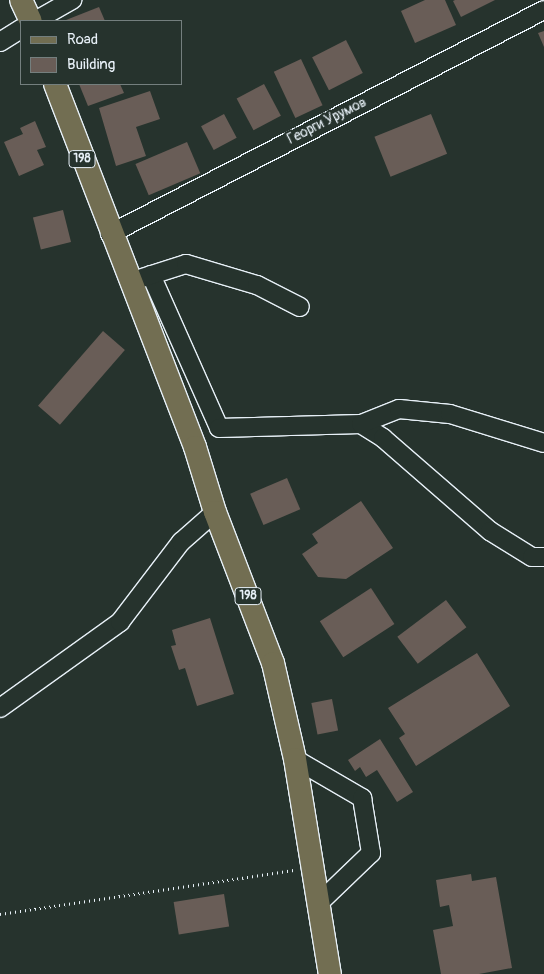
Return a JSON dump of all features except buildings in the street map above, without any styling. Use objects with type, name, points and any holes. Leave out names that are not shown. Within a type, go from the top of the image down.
[{"type":"main road","points":[[21,0],[31,20]]},
{"type":"main road","name":"198","points":[[54,85],[110,234],[195,447],[215,512],[273,663],[295,759],[330,974]]},
{"type":"street","points":[[37,20],[72,0]]},
{"type":"street","name":"Георги Урумов","points":[[110,234],[544,10]]},
{"type":"street","points":[[0,42],[20,30]]},
{"type":"street","points":[[130,282],[186,264],[257,285],[300,307]]},
{"type":"street","points":[[151,275],[220,428],[361,424],[399,409],[450,414],[544,443]]},
{"type":"street","points":[[361,424],[383,438],[490,531],[532,557],[544,557]]},
{"type":"street","points":[[0,708],[120,622],[181,542],[215,512]]},
{"type":"street","points":[[295,759],[362,798],[370,853],[318,904]]},
{"type":"path","points":[[0,914],[312,867]]}]
